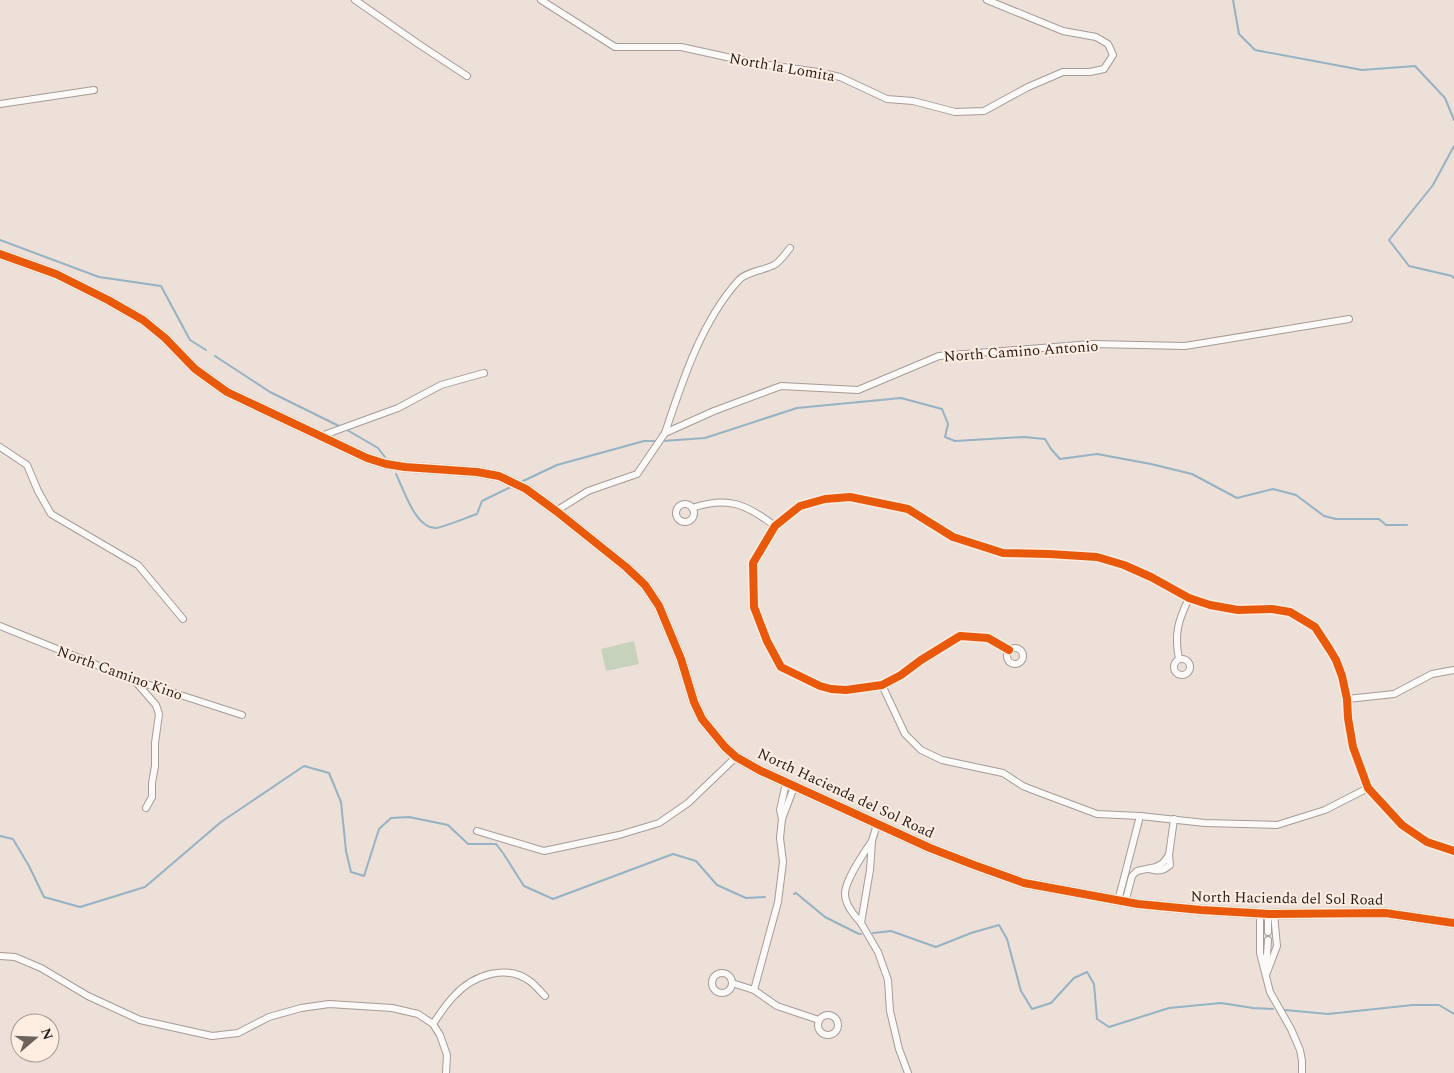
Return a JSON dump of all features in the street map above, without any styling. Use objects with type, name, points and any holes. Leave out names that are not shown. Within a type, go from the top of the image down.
[{"type":"street","points":[[355,0],[467,76]]},
{"type":"street","name":"North la Lomita","points":[[541,0],[614,47],[681,47],[754,63],[818,72],[840,77],[888,99],[913,102],[955,112],[984,112],[1028,87],[1063,72],[1090,72],[1104,69],[1113,55],[1108,44],[1096,37],[1063,31],[987,0]]},
{"type":"street","points":[[0,104],[94,90]]},
{"type":"street","points":[[556,511],[588,491],[638,474],[665,433],[680,386],[700,341],[722,301],[741,278],[776,264],[790,248]]},
{"type":"street","name":"North Hacienda del Sol Road","points":[[0,254],[56,274],[108,300],[150,326],[165,338],[194,369],[227,392],[367,458],[405,467],[477,472],[499,476],[526,488],[626,567],[645,585],[658,606],[670,633],[681,659],[694,702],[702,719],[724,747],[736,757],[790,785],[939,851],[1024,882],[1122,902],[1201,910],[1267,914],[1385,913],[1454,923]]},
{"type":"street","name":"North Camino Antonio","points":[[665,433],[714,411],[781,386],[858,390],[939,356],[1092,344],[1185,346],[1349,319]]},
{"type":"street","points":[[322,436],[398,408],[441,386],[484,373]]},
{"type":"street","points":[[0,448],[27,465],[38,491],[52,514],[138,565],[183,620]]},
{"type":"street","points":[[1009,650],[988,638],[960,636],[921,660],[901,676],[882,685],[852,689],[831,689],[820,686],[781,667],[767,641],[754,607],[753,563],[775,526],[800,506],[825,499],[850,497],[908,508],[954,537],[1003,553],[1098,557],[1144,574],[1189,598],[1210,605],[1238,610],[1290,612],[1315,627],[1336,660],[1348,700],[1348,718],[1353,747],[1368,788],[1402,825],[1427,842],[1454,850]]},
{"type":"street","points":[[692,508],[705,504],[732,503],[757,512],[775,526]]},
{"type":"street","points":[[1179,659],[1176,633],[1189,598]]},
{"type":"street","name":"North Camino Kino","points":[[0,626],[134,680],[242,716]]},
{"type":"street","points":[[1348,700],[1394,694],[1432,674],[1454,670]]},
{"type":"street","points":[[134,680],[156,705],[159,714],[155,743],[152,797],[146,808]]},
{"type":"street","points":[[882,685],[905,734],[921,750],[942,760],[1003,773],[1045,796],[1097,814],[1140,816],[1205,823],[1277,825],[1325,810],[1368,788]]},
{"type":"street","points":[[477,831],[544,851],[619,835],[658,823],[688,803],[736,757]]},
{"type":"street","points":[[754,990],[778,902],[783,862],[780,838],[782,819],[780,810],[790,785]]},
{"type":"street","points":[[1122,902],[1140,816]]},
{"type":"street","points":[[1122,902],[1132,876],[1136,871],[1163,863],[1169,855],[1174,819]]},
{"type":"street","points":[[861,923],[870,870],[872,841],[877,824]]},
{"type":"street","points":[[872,841],[852,872],[845,894],[850,909],[861,923],[878,952],[888,980],[890,1011],[908,1073]]},
{"type":"street","points":[[1267,914],[1268,932]]},
{"type":"street","points":[[1267,914],[1260,953],[1270,992],[1291,1029],[1300,1050],[1302,1073]]},
{"type":"street","points":[[1266,975],[1278,946],[1267,914]]},
{"type":"street","points":[[1266,975],[1268,940]]},
{"type":"street","points":[[0,956],[15,957],[41,968],[88,996],[140,1020],[212,1036],[238,1033],[269,1018],[301,1008],[329,1004],[392,1008],[418,1014],[432,1024],[440,1035],[447,1054],[446,1073]]},
{"type":"street","points":[[432,1024],[454,995],[472,980],[488,974],[500,972],[523,977],[545,996]]},
{"type":"street","points":[[732,983],[754,990],[777,1006],[819,1020]]},
{"type":"green space","points":[[634,641],[639,664],[606,671],[601,649]]},
{"type":"waterway","points":[[1233,0],[1239,34],[1255,50],[1362,70],[1415,66],[1445,98],[1454,120]]},
{"type":"waterway","points":[[1454,146],[1433,185],[1389,240],[1409,266],[1454,278]]},
{"type":"waterway","points":[[0,240],[99,277],[161,286],[190,340],[206,350]]},
{"type":"waterway","points":[[215,356],[270,392],[341,427]]},
{"type":"waterway","points":[[663,441],[705,438],[797,408],[901,398],[942,409],[948,424],[945,437],[955,441],[1024,437],[1045,439],[1060,459],[1097,454],[1151,464],[1192,474],[1237,498],[1273,489],[1296,495],[1324,516],[1336,519],[1379,519],[1386,525],[1407,525]]},
{"type":"waterway","points":[[347,430],[378,448],[385,457]]},
{"type":"waterway","points":[[523,481],[557,465],[644,441],[658,441]]},
{"type":"waterway","points":[[396,474],[416,515],[422,522],[436,528],[477,514],[482,501],[511,487]]},
{"type":"waterway","points":[[0,836],[13,839],[44,897],[80,907],[145,887],[221,822],[304,766],[329,773],[341,802],[346,851],[351,872],[364,876],[379,829],[391,818],[409,817],[448,825],[468,844],[496,844],[524,886],[553,899],[673,854],[696,861],[717,885],[746,898],[765,897]]},
{"type":"waterway","points":[[794,894],[796,893],[825,917],[861,934]]},
{"type":"waterway","points":[[873,933],[891,931],[936,947],[971,933],[999,925],[1007,939],[1021,991],[1032,1009],[1051,1003],[1074,978],[1087,972],[1094,984],[1097,1019],[1109,1027],[1169,1008],[1221,1003],[1273,1009]]},
{"type":"waterway","points":[[1285,1010],[1328,1014],[1413,1005],[1439,1005],[1454,1014]]},
{"type":"cycle path","points":[[0,254],[56,274],[108,300],[143,320],[165,338],[195,369],[227,392],[367,458],[405,467],[477,472],[499,476],[526,489],[626,567],[645,585],[659,606],[681,659],[694,702],[702,719],[725,747],[736,757],[761,771],[930,848],[1024,883],[1138,904],[1201,910],[1269,914],[1385,913],[1454,923]]},
{"type":"cycle path","points":[[1009,650],[988,638],[960,636],[901,675],[882,685],[846,690],[820,686],[781,667],[767,641],[754,607],[753,563],[775,526],[800,506],[825,499],[850,497],[908,509],[953,537],[1003,553],[1097,557],[1124,565],[1151,577],[1189,598],[1210,605],[1238,610],[1272,609],[1290,612],[1315,627],[1336,660],[1347,699],[1353,747],[1368,788],[1402,825],[1427,842],[1454,851]]}]
